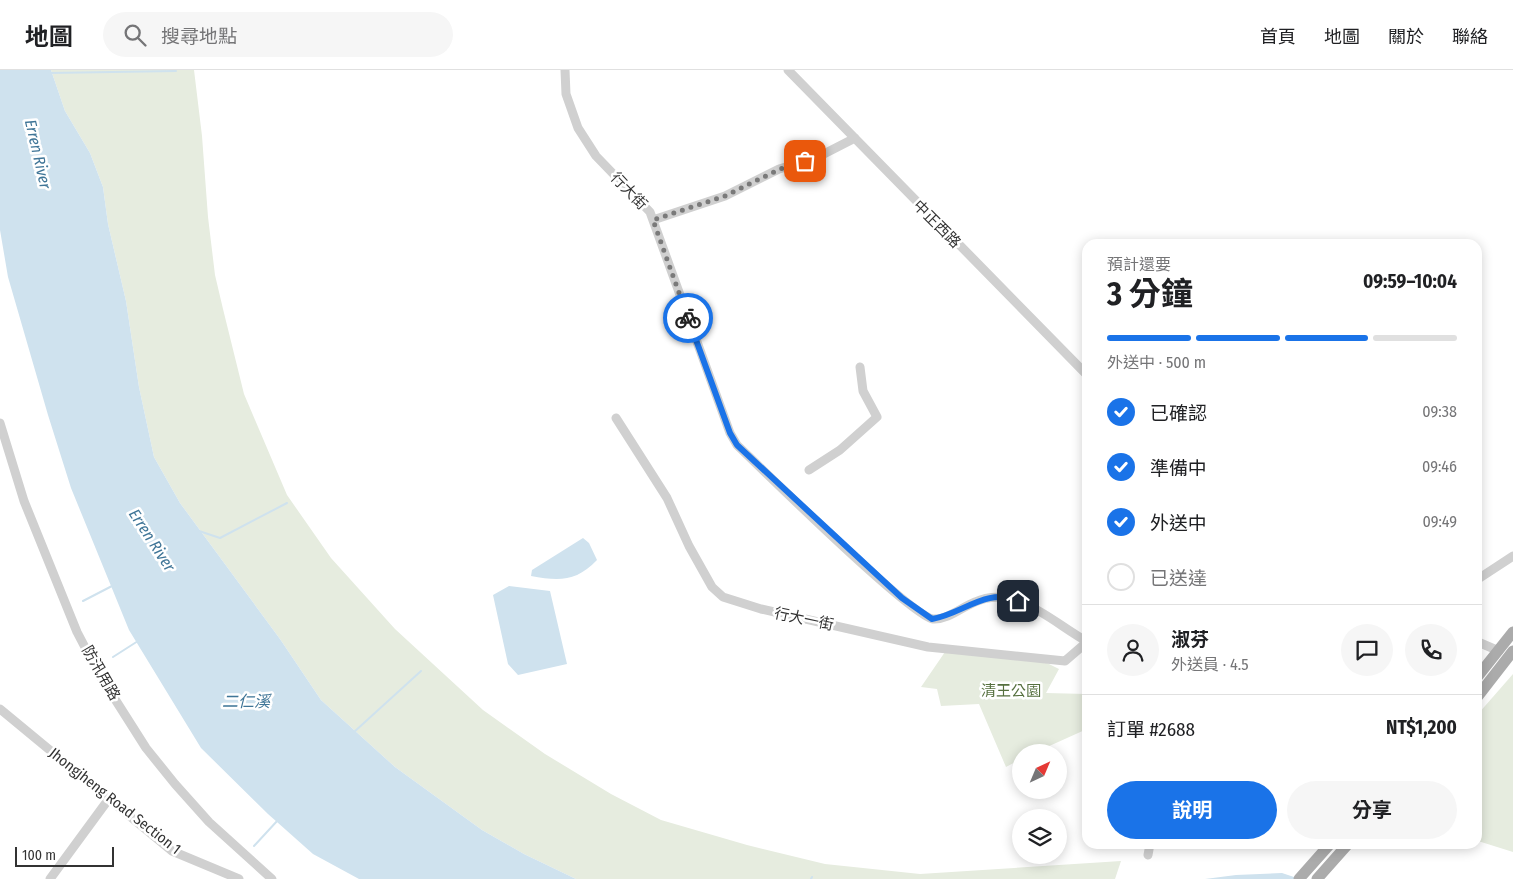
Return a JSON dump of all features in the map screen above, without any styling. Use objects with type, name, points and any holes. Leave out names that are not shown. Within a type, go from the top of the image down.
[{"type":"main road","points":[[1482,671],[1513,632]]},
{"type":"main road","points":[[1482,691],[1512,654],[1498,650]]},
{"type":"main road","points":[[1299,879],[1326,849]]},
{"type":"main road","points":[[1317,879],[1344,849]]},
{"type":"street","name":"行大街","points":[[565,70],[566,94],[578,128],[596,156],[644,204],[653,220],[730,433],[737,445],[865,564],[913,606],[932,619],[948,616],[985,598],[1008,597],[1053,619],[1082,639]]},
{"type":"street","name":"中正西路","points":[[788,70],[1082,370]]},
{"type":"street","points":[[653,220],[725,196],[780,169],[816,158],[855,138]]},
{"type":"street","points":[[809,470],[840,450],[877,417],[863,391],[860,367]]},
{"type":"street","name":"行大一街","points":[[616,418],[667,498],[689,546],[712,587],[723,597],[761,609],[928,647],[1065,661],[1082,646]]},
{"type":"street","name":"防汛用路","points":[[0,424],[24,501],[77,632],[99,674],[146,748],[175,784],[209,822],[272,879]]},
{"type":"street","points":[[1482,575],[1513,556]]},
{"type":"street","points":[[1482,644],[1498,650]]},
{"type":"street","name":"Jhongjheng Road Section 1","points":[[0,709],[172,851],[239,879]]},
{"type":"street","points":[[50,879],[108,800]]},
{"type":"street","points":[[1148,855],[1149,849]]},
{"type":"green space","points":[[51,70],[194,70],[215,275],[244,394],[287,495],[331,558],[395,629],[483,710],[545,754],[611,794],[661,820],[747,845],[825,864],[920,874],[1121,861],[1115,879],[576,879],[524,854],[482,830],[395,767],[321,700],[280,639],[180,503],[154,457],[139,387],[126,301],[108,224],[103,187],[90,153],[65,111]]},
{"type":"green space","name":"清王公園","points":[[947,649],[1039,659],[1059,669],[1046,693],[1082,694],[1082,731],[1054,744],[1012,744],[1012,764],[1006,767],[979,704],[941,706],[937,689],[921,687]]},
{"type":"green space","points":[[1513,674],[1513,852],[1482,842],[1482,709]]},
{"type":"water","name":"二仁溪","points":[[0,70],[51,70],[65,111],[90,153],[103,187],[108,224],[126,301],[139,387],[154,457],[180,503],[280,639],[321,700],[395,767],[482,830],[524,854],[576,879],[359,879],[313,854],[268,814],[201,748],[129,630],[71,488],[48,415],[8,277],[0,230]]},
{"type":"water","points":[[583,538],[589,543],[597,560],[589,567],[567,578],[550,579],[531,576],[532,570]]},
{"type":"water","points":[[509,586],[550,591],[567,664],[518,675],[508,664],[493,595]]},
{"type":"water","points":[[1282,873],[1300,879],[1205,879],[1236,875]]},
{"type":"waterway","points":[[49,73],[176,71]]},
{"type":"waterway","points":[[199,531],[220,538],[287,503]]},
{"type":"waterway","points":[[83,601],[112,586]]},
{"type":"waterway","points":[[113,657],[138,641]]},
{"type":"waterway","points":[[354,732],[421,671]]},
{"type":"waterway","points":[[254,846],[278,820]]},
{"type":"way so far","points":[[688,318],[653,220],[725,196],[790,164],[805,161]]},
{"type":"route","points":[[688,318],[730,433],[737,445],[902,598],[932,619],[948,616],[985,598],[1008,597],[1018,601]]},
{"type":"water label","name":"Erren River","points":[[38,154]]},
{"type":"water label","name":"Erren River","points":[[152,540]]}]
